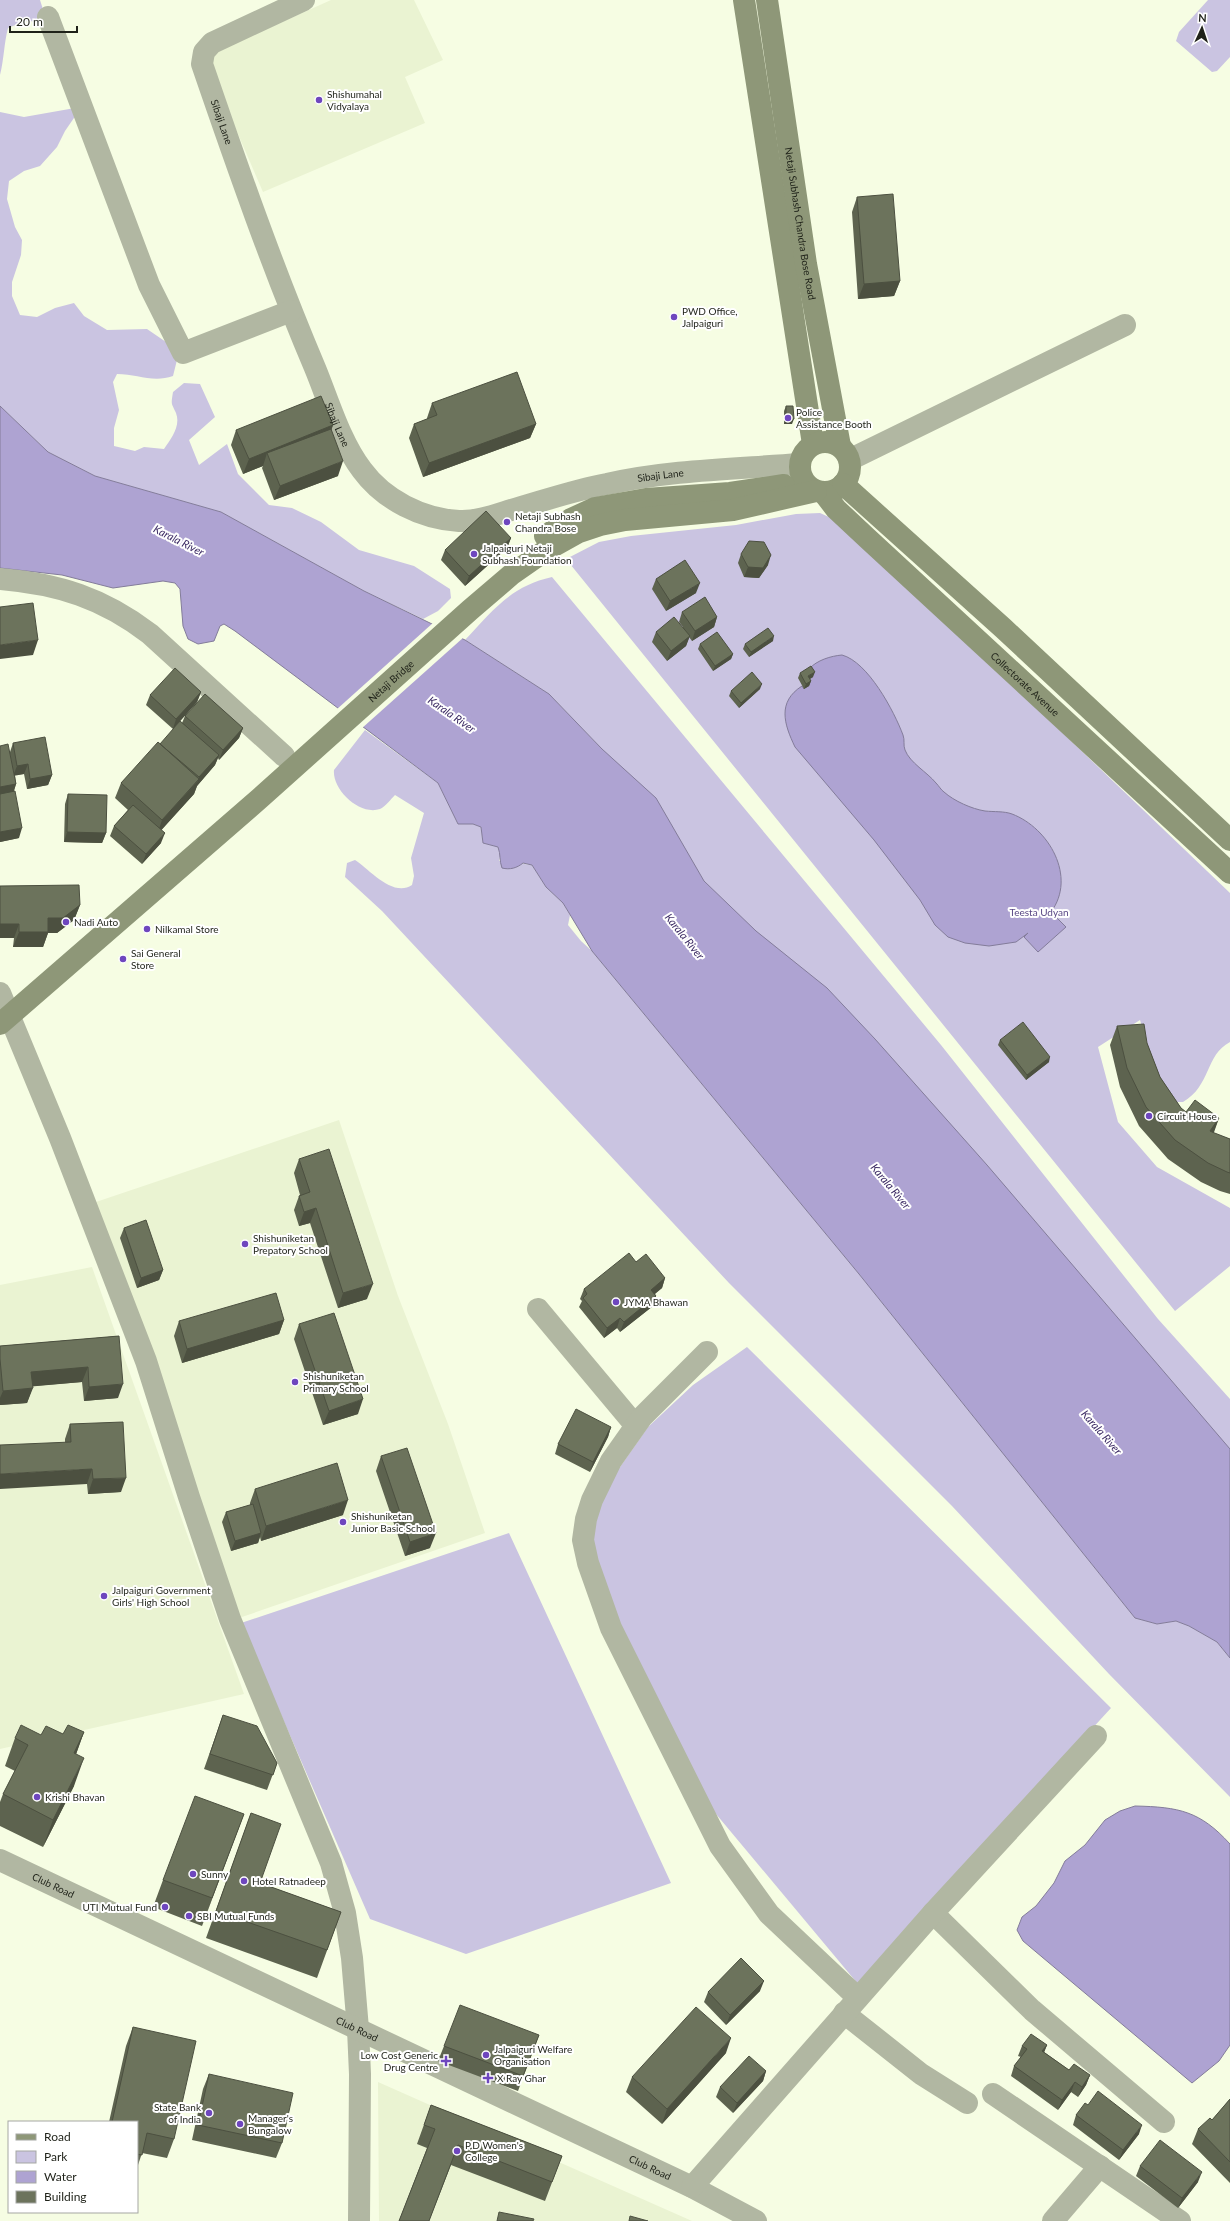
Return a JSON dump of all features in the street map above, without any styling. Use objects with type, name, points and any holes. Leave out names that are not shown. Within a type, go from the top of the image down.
[{"type":"street","name":"Sibaji Lane","points":[[304,0],[207,46],[202,57],[202,64],[291,311],[349,449],[362,471],[382,491],[409,508],[433,518],[461,521],[490,516],[600,485],[635,479],[811,482]]},
{"type":"street","name":"Netaji Subhash Chandra Bose Road","points":[[744,0],[813,444]]},
{"type":"street","name":"Netaji Subhash Chandra Bose Road","points":[[767,0],[805,256],[845,453]]},
{"type":"street","points":[[48,17],[149,285],[183,353],[291,311]]},
{"type":"street","points":[[845,453],[1125,325]]},
{"type":"street","points":[[470,610],[508,569],[540,540],[571,519],[595,508],[646,499],[730,493],[811,482],[831,492],[843,484],[850,468],[845,453],[827,442],[813,444],[806,449],[811,482]]},
{"type":"street","points":[[470,610],[512,574],[550,557],[579,532],[600,525],[625,520],[733,510],[811,482]]},
{"type":"street","name":"Collectorate Avenue","points":[[811,482],[836,509],[1018,685],[1143,793],[1230,873]]},
{"type":"street","points":[[843,484],[1003,628],[1230,840]]},
{"type":"street","points":[[0,579],[29,582],[73,592],[114,609],[150,634],[284,756]]},
{"type":"street","name":"Netaji Bridge","points":[[5,1020],[266,806],[311,752],[470,610]]},
{"type":"street","points":[[1143,793],[1160,775]]},
{"type":"street","points":[[0,992],[5,1020],[60,1138],[146,1361],[230,1621],[331,1863],[345,1913],[352,1958],[358,2029],[360,2074],[359,2221]]},
{"type":"street","points":[[538,1309],[635,1425]]},
{"type":"street","points":[[706,1352],[635,1425],[611,1461],[592,1500],[586,1519],[584,1540],[588,1563],[611,1628],[720,1846],[769,1914],[851,2005],[921,2074],[967,2103]]},
{"type":"street","points":[[692,2187],[933,1913],[1096,1736]]},
{"type":"street","name":"Club Road","points":[[0,1860],[692,2187],[756,2221]]},
{"type":"street","points":[[933,1913],[1032,2010],[1164,2122]]},
{"type":"street","points":[[994,2094],[1180,2221]]},
{"type":"street","points":[[1053,2221],[1100,2166]]},
{"type":"shaded area","name":"Shishumahal Vidyalaya","points":[[331,0],[414,0],[443,60],[405,77],[425,123],[263,192],[212,74],[212,62],[216,52]]},
{"type":"shaded area","points":[[339,1120],[398,1296],[448,1424],[485,1533],[239,1618],[93,1203]]},
{"type":"shaded area","name":"Jalpaiguri Government Girls' High School","points":[[92,1267],[244,1694],[0,1749],[0,1285]]},
{"type":"shaded area","name":"P.D Women's College","points":[[378,2082],[692,2221],[379,2221]]},
{"type":"green space","points":[[0,0],[40,0],[47,22],[25,21],[8,28],[0,75]]},
{"type":"green space","points":[[1208,0],[1230,0],[1230,57],[1217,71],[1212,72],[1176,41],[1179,32]]},
{"type":"green space","points":[[75,108],[76,115],[65,131],[57,147],[40,166],[24,171],[9,181],[7,199],[15,227],[22,240],[21,255],[12,282],[12,296],[20,315],[37,317],[55,308],[74,303],[84,316],[107,330],[147,329],[166,342],[178,356],[173,376],[159,379],[117,374],[113,382],[119,410],[114,428],[114,446],[135,451],[144,447],[164,449],[170,441],[177,423],[176,413],[172,403],[173,392],[184,383],[200,384],[215,417],[189,440],[199,465],[227,444],[238,474],[269,505],[292,508],[321,522],[359,550],[414,566],[450,589],[451,598],[438,611],[423,619],[364,591],[221,512],[95,476],[48,452],[0,406],[0,112],[24,117]]},
{"type":"green space","name":"Teesta Udyan","points":[[820,513],[831,518],[1001,674],[1230,893],[1230,1042],[1216,1055],[1199,1088],[1183,1102],[1168,1102],[1150,1053],[1140,1020],[1098,1047],[1118,1122],[1157,1167],[1230,1208],[1230,1266],[1175,1311],[566,559],[599,542],[631,536],[736,525],[796,514]]},
{"type":"green space","points":[[552,577],[941,1045],[1158,1319],[1230,1399],[1230,1486],[608,775],[602,749],[549,694],[465,640],[494,609],[514,593],[525,586]]},
{"type":"green space","points":[[365,730],[438,783],[458,824],[473,824],[481,827],[483,843],[498,847],[501,854],[499,861],[532,865],[546,887],[563,903],[570,915],[568,925],[581,941],[592,951],[859,1274],[1135,1618],[1157,1624],[1176,1621],[1189,1626],[1217,1642],[1230,1658],[1230,1797],[1109,1674],[952,1506],[729,1283],[382,911],[345,877],[347,863],[355,860],[389,885],[397,888],[405,888],[412,885],[414,876],[411,858],[424,813],[395,795],[382,808],[372,810],[364,809],[356,805],[342,793],[337,785],[334,770]]},
{"type":"green space","points":[[747,1347],[1111,1708],[858,1984],[711,1808],[624,1638],[595,1558],[593,1526],[606,1487],[648,1427],[693,1385]]},
{"type":"green space","points":[[509,1533],[671,1883],[466,1954],[370,1919],[241,1623]]},
{"type":"water","name":"Karala River","points":[[0,406],[48,452],[95,476],[221,512],[364,591],[465,640],[549,694],[602,749],[656,798],[704,881],[756,931],[827,988],[875,1039],[987,1165],[1230,1449],[1230,1658],[1217,1642],[1189,1626],[1176,1621],[1157,1624],[1135,1618],[859,1274],[592,951],[563,903],[546,887],[532,865],[523,863],[513,868],[502,868],[498,847],[483,843],[481,827],[473,824],[458,824],[438,783],[235,631],[224,624],[220,626],[214,641],[198,644],[188,639],[183,626],[180,589],[175,583],[163,581],[113,588],[62,575],[0,568]]},
{"type":"water","points":[[842,655],[852,659],[861,667],[879,689],[899,725],[903,735],[904,748],[907,755],[943,791],[963,804],[975,808],[985,811],[1012,814],[1037,830],[1047,842],[1055,855],[1060,869],[1061,884],[1058,898],[1051,912],[1066,927],[1038,952],[1024,937],[1028,933],[1016,942],[989,946],[965,943],[948,937],[935,925],[920,900],[874,840],[795,747],[788,730],[785,714],[789,699],[794,692],[802,686],[804,689],[808,671],[812,666],[824,659]]},
{"type":"water","points":[[1135,1806],[1164,1808],[1188,1813],[1209,1824],[1230,1844],[1230,2045],[1219,2061],[1192,2083],[1023,1941],[1017,1930],[1022,1917],[1036,1906],[1054,1883],[1065,1861],[1085,1845],[1105,1820],[1120,1811]]},
{"type":"pier","points":[[434,622],[464,637],[361,729],[336,710]]},
{"type":"building","points":[[893,194],[900,281],[864,284],[857,197]]},
{"type":"building","points":[[517,372],[536,424],[429,463],[414,424],[437,415],[432,403]]},
{"type":"building","points":[[321,396],[333,425],[249,459],[236,430]]},
{"type":"building","points":[[786,406],[793,406],[794,419],[786,419]]},
{"type":"building","points":[[331,429],[343,461],[280,486],[267,453]]},
{"type":"building","name":"Jalpaiguri Netaji Subhash Foundation","points":[[486,511],[511,538],[469,576],[445,550]]},
{"type":"building","points":[[749,541],[764,542],[771,555],[763,568],[748,567],[741,554]]},
{"type":"building","points":[[685,560],[700,583],[670,601],[656,579]]},
{"type":"building","points":[[705,597],[717,617],[695,631],[682,612]]},
{"type":"building","points":[[33,603],[38,640],[0,645],[0,607]]},
{"type":"building","points":[[674,617],[690,636],[671,651],[656,632]]},
{"type":"building","points":[[768,628],[774,636],[751,652],[745,644]]},
{"type":"building","points":[[717,632],[733,654],[715,666],[700,644]]},
{"type":"building","points":[[811,666],[815,672],[808,676],[811,681],[806,684],[800,673]]},
{"type":"building","points":[[175,668],[201,692],[176,719],[150,695]]},
{"type":"building","points":[[752,672],[762,684],[741,703],[731,691]]},
{"type":"building","points":[[205,694],[243,728],[223,750],[185,716]]},
{"type":"building","points":[[180,721],[219,755],[199,777],[160,744]]},
{"type":"building","points":[[45,737],[52,775],[30,779],[28,764],[17,766],[13,743]]},
{"type":"building","points":[[158,742],[199,779],[162,820],[121,783]]},
{"type":"building","points":[[8,744],[16,784],[0,787],[0,746]]},
{"type":"building","points":[[15,791],[22,828],[0,832],[0,794]]},
{"type":"building","points":[[68,794],[107,795],[106,833],[67,832]]},
{"type":"building","points":[[133,805],[165,833],[146,854],[114,826]]},
{"type":"building","points":[[79,885],[80,905],[63,918],[48,918],[48,932],[19,932],[19,924],[0,924],[0,886]]},
{"type":"building","points":[[1023,1022],[1050,1057],[1027,1075],[1000,1040]]},
{"type":"building","points":[[1144,1024],[1147,1043],[1160,1077],[1181,1108],[1186,1112],[1195,1100],[1219,1118],[1210,1131],[1230,1139],[1230,1173],[1208,1163],[1175,1140],[1146,1107],[1127,1068],[1117,1026]]},
{"type":"building","points":[[329,1149],[373,1284],[343,1293],[316,1208],[304,1212],[299,1196],[310,1192],[299,1159]]},
{"type":"building","points":[[146,1220],[163,1270],[141,1278],[124,1228]]},
{"type":"building","name":"JYMA Bhawan","points":[[629,1253],[636,1262],[646,1254],[665,1278],[651,1290],[656,1296],[624,1322],[620,1318],[607,1328],[583,1298],[587,1294],[584,1289]]},
{"type":"building","points":[[276,1293],[284,1320],[187,1349],[179,1321]]},
{"type":"building","points":[[334,1313],[363,1399],[329,1411],[299,1324]]},
{"type":"building","points":[[119,1336],[123,1384],[89,1387],[88,1367],[31,1372],[33,1388],[3,1391],[0,1346]]},
{"type":"building","points":[[576,1409],[611,1427],[593,1462],[558,1444]]},
{"type":"building","points":[[123,1422],[126,1478],[93,1479],[92,1469],[0,1474],[0,1445],[71,1442],[70,1424]]},
{"type":"building","points":[[407,1448],[436,1533],[410,1542],[381,1456]]},
{"type":"building","points":[[337,1463],[348,1500],[266,1526],[255,1489]]},
{"type":"building","points":[[253,1504],[261,1533],[235,1541],[226,1512]]},
{"type":"building","points":[[223,1715],[257,1726],[277,1763],[273,1775],[210,1754]]},
{"type":"building","points":[[21,1725],[41,1735],[46,1726],[63,1734],[68,1725],[84,1732],[74,1753],[84,1758],[53,1820],[3,1794],[28,1745],[15,1738]]},
{"type":"building","name":"Sunny","points":[[195,1796],[244,1814],[212,1898],[163,1880]]},
{"type":"building","points":[[251,1813],[281,1824],[260,1883],[341,1912],[327,1950],[216,1911]]},
{"type":"building","points":[[741,1958],[764,1981],[730,2015],[708,1992]]},
{"type":"building","name":"Jalpaiguri Welfare Organisation","points":[[460,2005],[539,2035],[523,2076],[444,2046]]},
{"type":"building","points":[[696,2007],[731,2038],[667,2109],[632,2077]]},
{"type":"building","points":[[133,2027],[196,2041],[174,2139],[147,2133],[142,2155],[138,2154],[138,2121],[112,2121]]},
{"type":"building","points":[[1031,2034],[1047,2045],[1042,2051],[1069,2070],[1074,2064],[1090,2075],[1082,2087],[1075,2082],[1062,2100],[1014,2066],[1027,2049],[1022,2046]]},
{"type":"building","points":[[749,2056],[766,2071],[737,2103],[720,2087]]},
{"type":"building","name":"Manager's Bungalow","points":[[209,2074],[293,2093],[282,2143],[198,2125]]},
{"type":"building","points":[[1098,2091],[1142,2125],[1123,2150],[1076,2115],[1085,2103],[1088,2105]]},
{"type":"building","points":[[1230,2099],[1230,2162],[1198,2129],[1210,2118],[1212,2120]]},
{"type":"building","points":[[431,2105],[562,2156],[552,2182],[458,2145],[429,2221],[399,2221],[435,2129],[424,2125]]},
{"type":"building","points":[[1160,2140],[1202,2172],[1182,2198],[1140,2166]]},
{"type":"building","points":[[499,2212],[534,2219],[533,2221],[497,2221]]},
{"type":"building","points":[[630,2216],[648,2221],[629,2221]]},
{"type":"place","name":"Shishumahal Vidyalaya","points":[[319,100]]},
{"type":"place","name":"PWD Office, Jalpaiguri","points":[[674,317]]},
{"type":"place","name":"Police Assistance Booth","points":[[788,418]]},
{"type":"place","name":"Netaji Subhash Chandra Bose","points":[[507,522]]},
{"type":"place","name":"Jalpaiguri Netaji Subhash Foundation","points":[[474,554]]},
{"type":"place","name":"Nadi Auto","points":[[66,922]]},
{"type":"place","name":"Nilkamal Store","points":[[147,929]]},
{"type":"place","name":"Sai General Store","points":[[123,959]]},
{"type":"place","name":"Circuit House","points":[[1149,1116]]},
{"type":"place","name":"Shishuniketan Prepatory School","points":[[245,1244]]},
{"type":"place","name":"JYMA Bhawan","points":[[616,1302]]},
{"type":"place","name":"Shishuniketan Primary School","points":[[295,1382]]},
{"type":"place","name":"Shishuniketan Junior Basic School","points":[[343,1522]]},
{"type":"place","name":"Jalpaiguri Government Girls' High School","points":[[104,1596]]},
{"type":"place","name":"Krishi Bhavan","points":[[37,1797]]},
{"type":"place","name":"Sunny","points":[[193,1874]]},
{"type":"place","name":"Hotel Ratnadeep","points":[[244,1881]]},
{"type":"place","name":"UTI Mutual Fund","points":[[165,1907]]},
{"type":"place","name":"SBI Mutual Funds","points":[[189,1916]]},
{"type":"place","name":"Jalpaiguri Welfare Organisation","points":[[486,2055]]},
{"type":"place","name":"Low Cost Generic Drug Centre","points":[[446,2061]]},
{"type":"place","name":"X Ray Ghar","points":[[488,2078]]},
{"type":"place","name":"State Bank of India","points":[[209,2113]]},
{"type":"place","name":"Manager's Bungalow","points":[[240,2124]]},
{"type":"place","name":"P.D Women's College","points":[[457,2151]]}]
